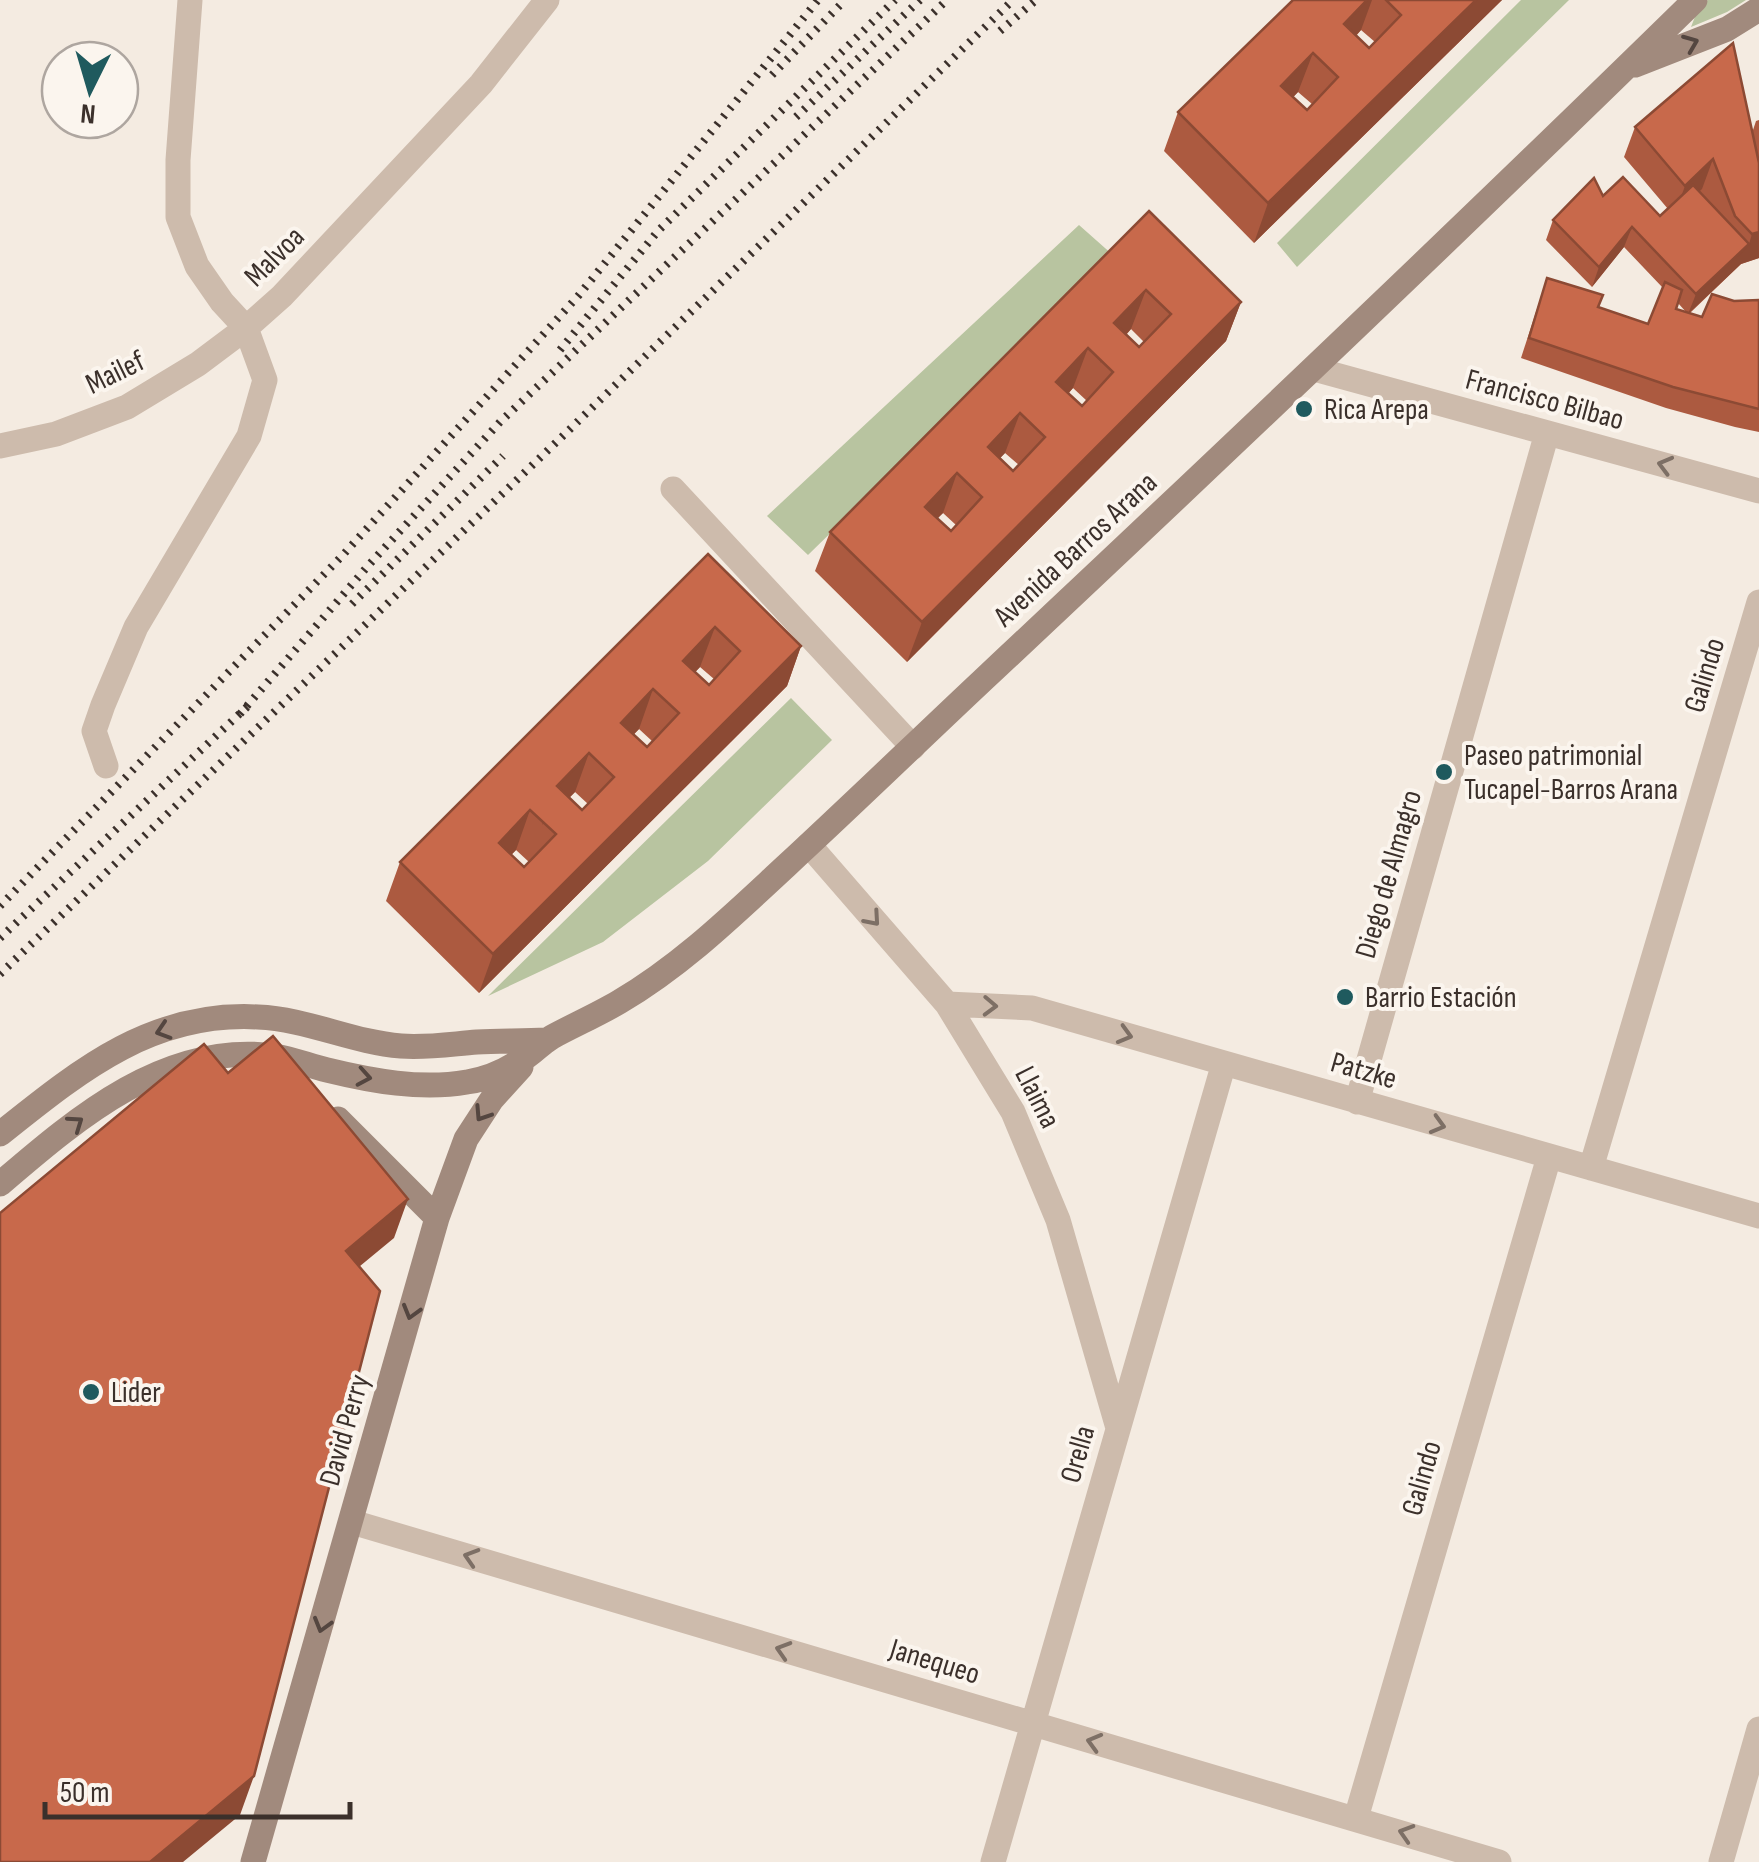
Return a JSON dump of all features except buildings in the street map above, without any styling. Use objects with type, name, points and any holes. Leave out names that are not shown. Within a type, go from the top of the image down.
[{"type":"main road","name":"Avenida Barros Arana","points":[[0,1184],[44,1146],[121,1092],[176,1065],[234,1054],[276,1056],[404,1084],[483,1078],[506,1069],[546,1040],[663,974],[701,945],[1314,369],[1621,70],[1681,4]]},
{"type":"main road","name":"Avenida Barros Arana","points":[[1621,70],[1727,28],[1759,9]]},
{"type":"main road","name":"Avenida Barros Arana","points":[[0,1134],[106,1054],[180,1025],[218,1018],[259,1016],[399,1046],[546,1040]]},
{"type":"main road","name":"David Perry","points":[[253,1862],[438,1218],[466,1139],[492,1099],[546,1040]]},
{"type":"main road","points":[[234,1054],[298,1080],[438,1218]]},
{"type":"street","points":[[190,0],[178,160],[178,217],[197,266],[246,328]]},
{"type":"street","name":"Malvoa","points":[[106,766],[94,731],[136,628],[249,436],[265,380],[246,328],[282,296],[481,84],[547,0]]},
{"type":"street","name":"Mailef","points":[[0,446],[56,434],[127,407],[198,364],[246,328]]},
{"type":"street","name":"Francisco Bilbao","points":[[1314,369],[1759,490]]},
{"type":"street","name":"Diego de Almagro","points":[[1357,1102],[1547,433]]},
{"type":"street","points":[[673,489],[913,746]]},
{"type":"street","name":"Galindo","points":[[1591,1168],[1759,602]]},
{"type":"street","name":"Llaima","points":[[808,845],[947,1004],[1013,1112],[1058,1220],[1118,1428]]},
{"type":"street","name":"Patzke","points":[[947,1004],[1032,1008],[1759,1216]]},
{"type":"street","name":"Orella","points":[[994,1862],[1224,1064]]},
{"type":"street","name":"Galindo","points":[[1356,1818],[1550,1157]]},
{"type":"street","name":"Janequeo","points":[[352,1522],[1499,1862]]},
{"type":"street","points":[[1721,1862],[1759,1729]]},
{"type":"green space","points":[[1521,0],[1569,0],[1297,267],[1277,243]]},
{"type":"green space","points":[[1708,0],[1746,0],[1691,27],[1698,9]]},
{"type":"green space","points":[[1079,225],[1114,256],[808,555],[767,516]]},
{"type":"green space","points":[[791,698],[832,740],[708,861],[603,942],[488,996]]},
{"type":"railway","points":[[0,906],[342,556],[579,295],[818,0]]},
{"type":"railway","points":[[772,75],[845,0]]},
{"type":"railway","points":[[560,350],[658,231],[895,0]]},
{"type":"railway","points":[[796,117],[920,0]]},
{"type":"railway","points":[[240,714],[500,422],[947,0]]},
{"type":"railway","points":[[0,974],[1013,0]]},
{"type":"railway","points":[[1000,31],[1036,0]]},
{"type":"railway","points":[[352,604],[503,456]]},
{"type":"railway","points":[[0,938],[248,706]]},
{"type":"place","name":"Rica Arepa","points":[[1304,409]]},
{"type":"place","name":"Paseo patrimonial Tucapel-Barros Arana","points":[[1444,772]]},
{"type":"place","name":"Barrio Estación","points":[[1345,997]]},
{"type":"place","name":"Lider","points":[[91,1392]]}]
